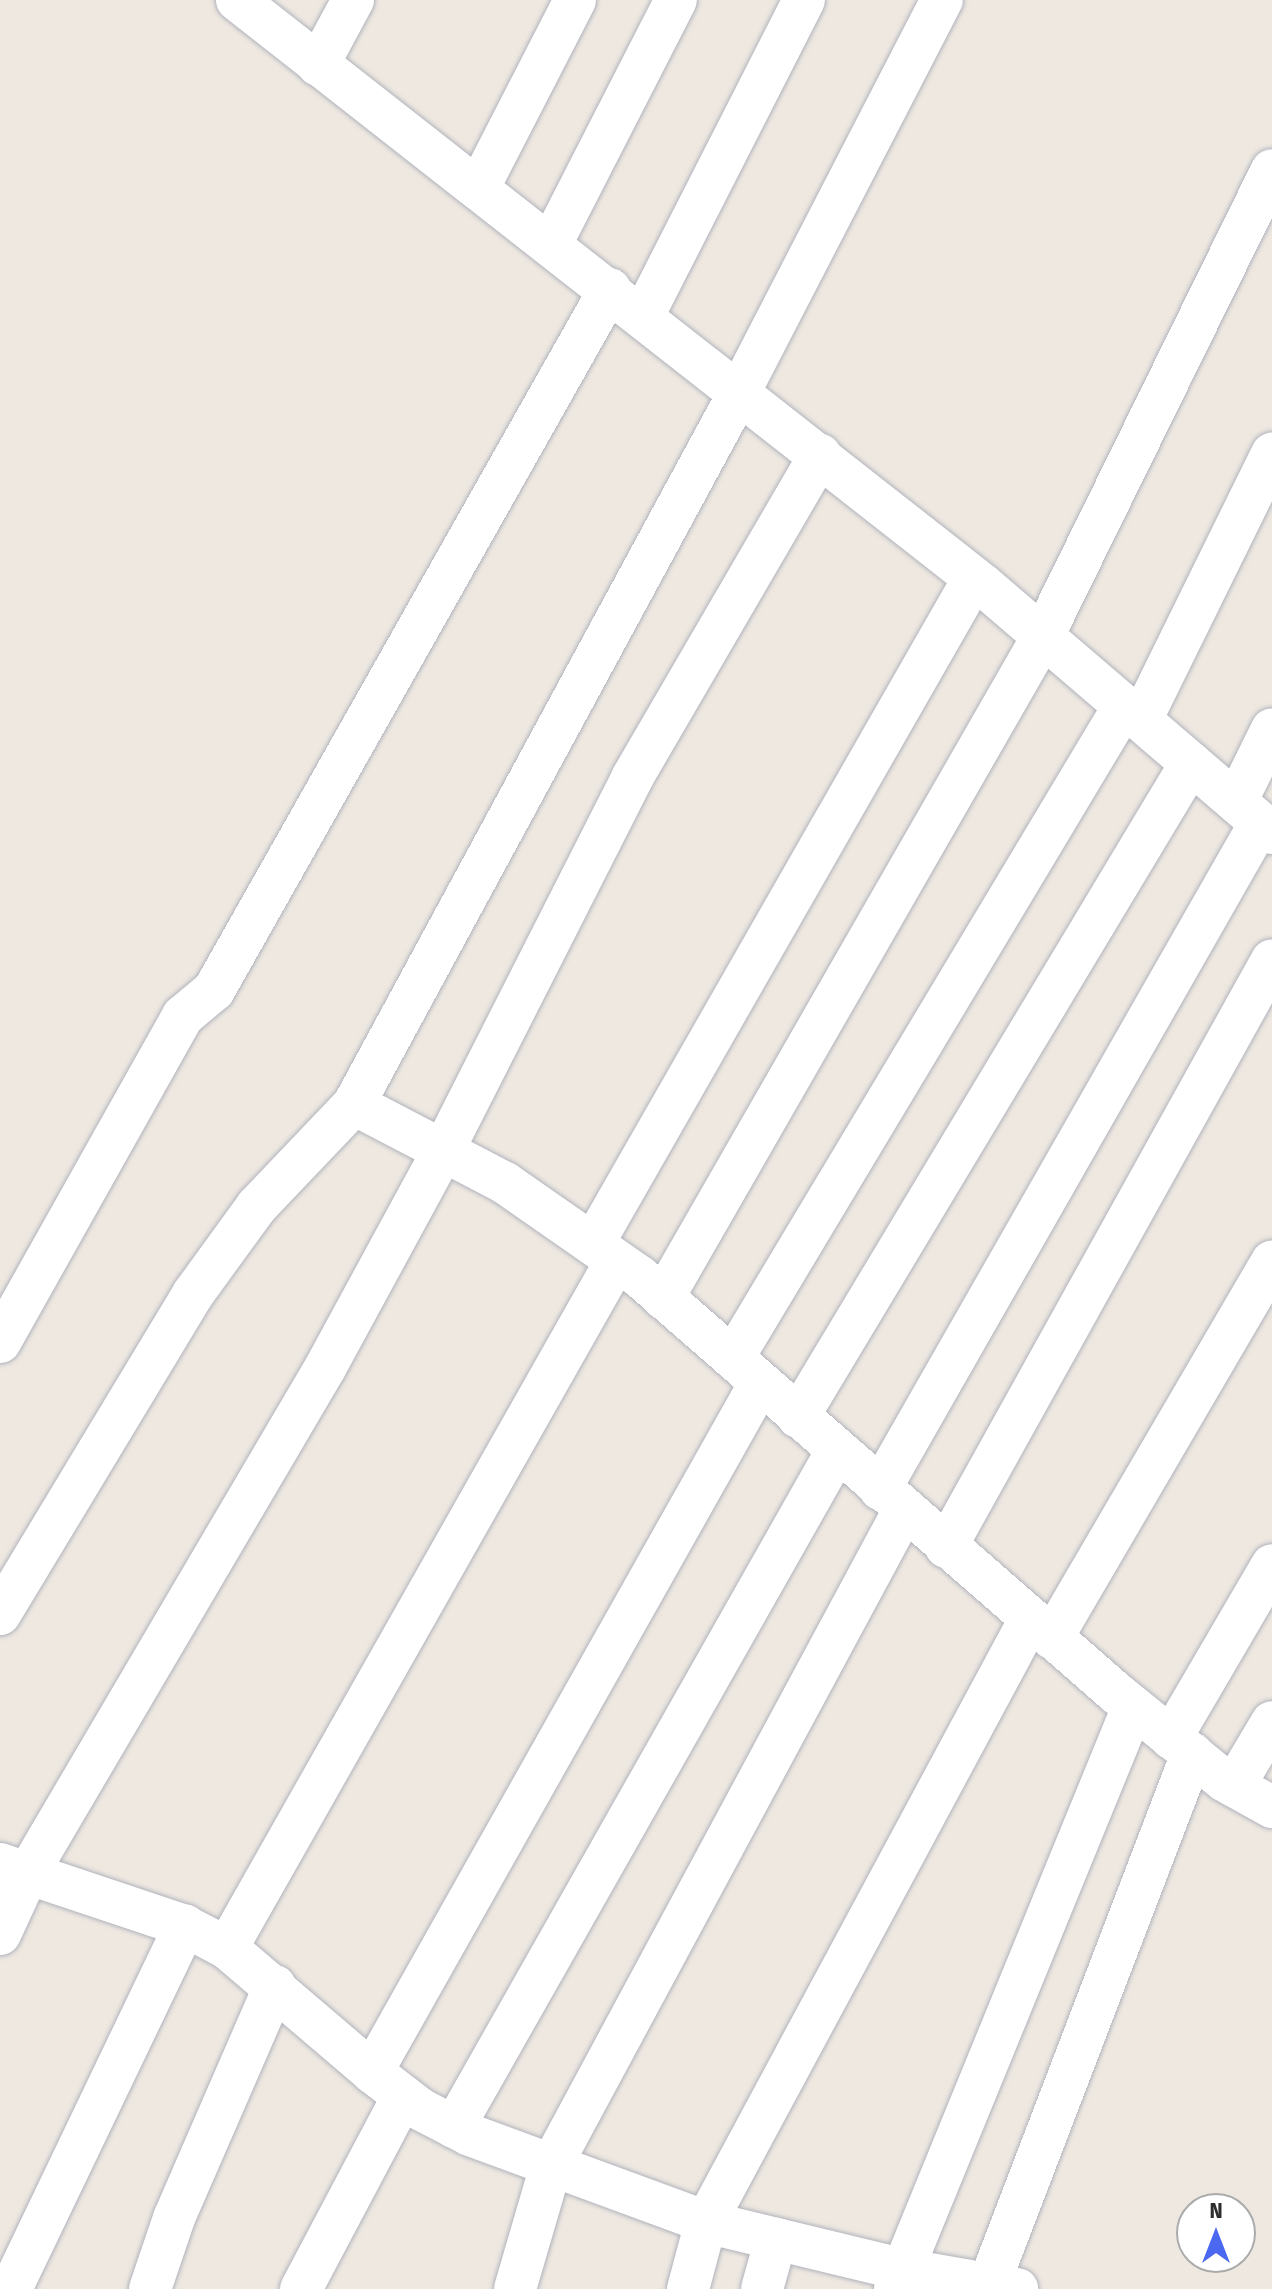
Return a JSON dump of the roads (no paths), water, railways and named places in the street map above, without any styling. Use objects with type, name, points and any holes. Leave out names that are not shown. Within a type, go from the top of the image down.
[{"type":"street","points":[[237,0],[478,189],[644,314],[974,578],[1256,819]]},
{"type":"street","points":[[318,65],[353,0]]},
{"type":"street","points":[[478,189],[575,0]]},
{"type":"street","points":[[551,244],[676,0]]},
{"type":"street","points":[[644,314],[804,0]]},
{"type":"street","points":[[0,1614],[193,1294],[257,1206],[354,1104],[740,391],[942,0]]},
{"type":"street","points":[[663,1298],[1043,636],[1272,170]]},
{"type":"street","points":[[0,1342],[183,1016],[214,990],[610,289]]},
{"type":"street","points":[[301,2289],[388,2084],[746,1370],[1132,713],[1272,454]]},
{"type":"street","points":[[0,1934],[14,1869],[325,1368],[443,1151],[632,778],[820,455]]},
{"type":"street","points":[[227,1948],[974,578]]},
{"type":"street","points":[[515,2289],[551,2166],[892,1500],[1256,819],[1272,729]]},
{"type":"street","points":[[798,1417],[1191,763]]},
{"type":"street","points":[[946,1547],[1272,960]]},
{"type":"street","points":[[354,1104],[505,1183],[605,1253],[663,1298],[1133,1707],[1234,1786],[1272,1807]]},
{"type":"street","points":[[688,2289],[706,2222],[1041,1628],[1272,1262]]},
{"type":"street","points":[[454,2127],[837,1451]]},
{"type":"street","points":[[14,1869],[185,1926],[227,1948],[388,2084],[454,2127],[706,2222],[776,2239],[898,2279],[1003,2287],[1182,1746],[1272,1565]]},
{"type":"street","points":[[898,2279],[1133,1707]]},
{"type":"street","points":[[1234,1786],[1272,1722]]},
{"type":"street","points":[[11,2289],[185,1926]]},
{"type":"street","points":[[150,2289],[174,2218],[275,1986]]},
{"type":"street","points":[[762,2289],[776,2239]]}]
